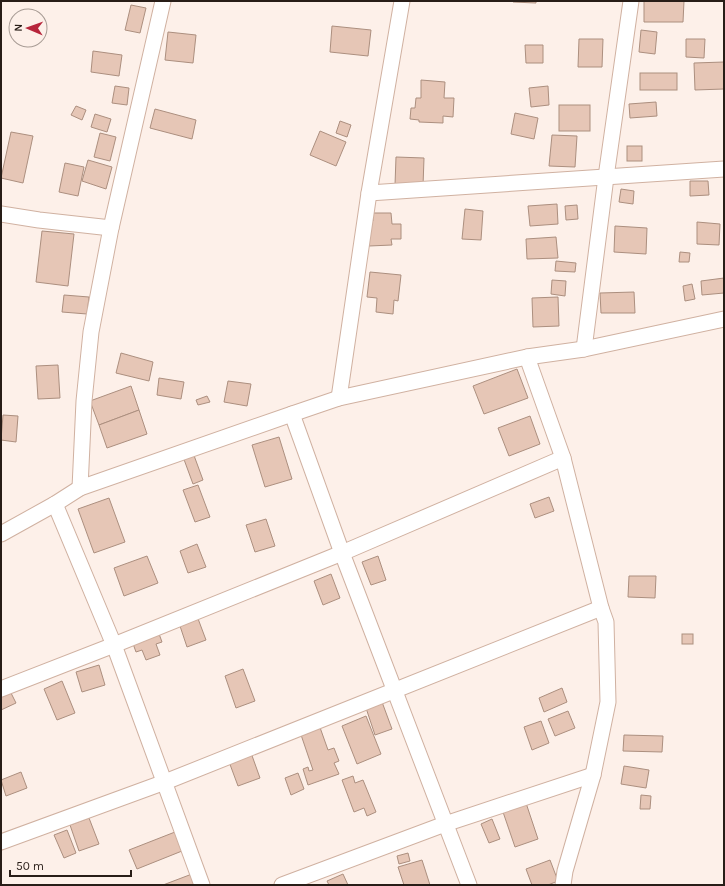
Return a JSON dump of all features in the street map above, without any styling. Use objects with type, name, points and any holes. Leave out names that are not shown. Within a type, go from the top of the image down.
[{"type":"street","points":[[80,488],[84,401],[91,332],[111,228],[162,1]]},
{"type":"street","points":[[339,398],[368,193],[402,1]]},
{"type":"street","points":[[584,350],[606,177],[631,1]]},
{"type":"street","points":[[368,193],[724,169]]},
{"type":"street","points":[[1,214],[111,228]]},
{"type":"street","points":[[1,534],[55,504],[80,488],[339,398],[527,357],[584,350],[724,319]]},
{"type":"street","points":[[527,357],[563,458],[606,622],[608,702],[593,775],[565,871],[563,885]]},
{"type":"street","points":[[292,414],[342,553],[468,885]]},
{"type":"street","points":[[1,689],[342,553],[563,458]]},
{"type":"street","points":[[55,504],[114,645],[202,885]]},
{"type":"street","points":[[1,842],[165,782],[602,608]]},
{"type":"street","points":[[282,885],[446,824],[593,775]]},
{"type":"building","points":[[536,1],[536,3],[513,2]]},
{"type":"building","points":[[644,1],[684,1],[683,22],[644,22]]},
{"type":"building","points":[[131,5],[146,8],[140,33],[125,30]]},
{"type":"building","points":[[332,26],[371,30],[368,56],[330,52]]},
{"type":"building","points":[[641,30],[657,32],[655,54],[639,52]]},
{"type":"building","points":[[168,32],[196,35],[193,63],[165,60]]},
{"type":"building","points":[[579,39],[603,39],[602,67],[578,67]]},
{"type":"building","points":[[686,39],[705,39],[704,58],[686,57]]},
{"type":"building","points":[[525,45],[543,45],[543,63],[526,63]]},
{"type":"building","points":[[93,51],[122,55],[119,76],[91,72]]},
{"type":"building","points":[[724,62],[724,89],[695,90],[694,63]]},
{"type":"building","points":[[640,73],[677,73],[677,90],[640,90]]},
{"type":"building","points":[[421,80],[445,82],[444,98],[454,98],[453,117],[443,116],[443,123],[419,122],[419,120],[410,119],[411,108],[415,108],[416,98],[421,98]]},
{"type":"building","points":[[115,86],[129,88],[127,105],[112,103]]},
{"type":"building","points":[[548,86],[549,105],[531,107],[529,88]]},
{"type":"building","points":[[656,102],[657,116],[630,118],[629,104]]},
{"type":"building","points":[[559,105],[590,105],[590,131],[559,131]]},
{"type":"building","points":[[76,106],[86,110],[82,120],[71,115]]},
{"type":"building","points":[[155,109],[196,120],[192,139],[150,128]]},
{"type":"building","points":[[515,113],[538,118],[534,139],[511,134]]},
{"type":"building","points":[[95,114],[111,119],[107,132],[91,127]]},
{"type":"building","points":[[340,121],[351,125],[347,137],[336,133]]},
{"type":"building","points":[[320,131],[346,142],[336,166],[310,155]]},
{"type":"building","points":[[11,132],[33,136],[23,183],[1,178]]},
{"type":"building","points":[[100,133],[116,137],[110,161],[94,157]]},
{"type":"building","points":[[552,135],[577,136],[575,167],[549,166]]},
{"type":"building","points":[[627,146],[642,146],[642,161],[627,161]]},
{"type":"building","points":[[396,157],[424,158],[423,186],[395,185]]},
{"type":"building","points":[[88,160],[112,167],[106,189],[82,181]]},
{"type":"building","points":[[65,163],[84,167],[78,196],[59,192]]},
{"type":"building","points":[[690,181],[708,181],[709,195],[690,196]]},
{"type":"building","points":[[621,189],[634,191],[633,204],[619,202]]},
{"type":"building","points":[[557,204],[558,224],[530,226],[528,206]]},
{"type":"building","points":[[577,205],[578,219],[566,220],[565,206]]},
{"type":"building","points":[[465,209],[483,211],[481,240],[462,239]]},
{"type":"building","points":[[373,213],[391,213],[392,224],[401,224],[401,239],[391,239],[392,245],[369,246],[368,221],[373,221]]},
{"type":"building","points":[[697,222],[720,224],[719,245],[697,244]]},
{"type":"building","points":[[615,226],[647,228],[646,254],[614,252]]},
{"type":"building","points":[[42,231],[74,234],[68,286],[36,282]]},
{"type":"building","points":[[556,237],[558,258],[527,259],[526,239]]},
{"type":"building","points":[[680,252],[690,253],[689,262],[679,262]]},
{"type":"building","points":[[556,261],[576,263],[575,272],[555,271]]},
{"type":"building","points":[[370,272],[401,275],[398,301],[394,300],[393,314],[376,312],[377,298],[367,297]]},
{"type":"building","points":[[724,278],[724,293],[702,295],[701,281]]},
{"type":"building","points":[[552,280],[566,281],[565,296],[551,294]]},
{"type":"building","points":[[692,284],[695,299],[685,301],[683,286]]},
{"type":"building","points":[[634,292],[635,313],[601,313],[600,293]]},
{"type":"building","points":[[64,295],[89,297],[87,314],[62,312]]},
{"type":"building","points":[[558,297],[559,326],[533,327],[532,298]]},
{"type":"building","points":[[121,353],[153,362],[149,381],[116,373]]},
{"type":"building","points":[[58,365],[60,398],[38,399],[36,366]]},
{"type":"building","points":[[517,369],[528,398],[484,414],[473,386]]},
{"type":"building","points":[[159,378],[184,382],[181,399],[157,395]]},
{"type":"building","points":[[228,381],[251,384],[247,406],[224,402]]},
{"type":"building","points":[[131,386],[139,410],[99,425],[90,401]]},
{"type":"building","points":[[207,396],[210,402],[198,405],[196,400]]},
{"type":"building","points":[[139,410],[147,434],[107,448],[99,425]]},
{"type":"building","points":[[3,415],[18,416],[16,442],[1,440]]},
{"type":"building","points":[[530,416],[540,444],[509,456],[498,428]]},
{"type":"building","points":[[279,437],[292,479],[265,487],[252,445]]},
{"type":"building","points":[[192,450],[203,480],[193,484],[182,454]]},
{"type":"building","points":[[198,485],[210,517],[195,522],[183,490]]},
{"type":"building","points":[[549,497],[554,511],[535,518],[530,504]]},
{"type":"building","points":[[109,498],[125,542],[94,553],[78,509]]},
{"type":"building","points":[[266,519],[275,546],[255,552],[246,525]]},
{"type":"building","points":[[197,544],[206,567],[188,573],[180,551]]},
{"type":"building","points":[[147,556],[158,583],[124,596],[114,568]]},
{"type":"building","points":[[378,556],[386,580],[371,585],[362,562]]},
{"type":"building","points":[[331,574],[340,598],[323,605],[314,581]]},
{"type":"building","points":[[629,576],[656,576],[655,598],[628,597]]},
{"type":"building","points":[[197,616],[206,640],[187,647],[179,623]]},
{"type":"building","points":[[158,631],[162,642],[156,644],[160,655],[146,660],[142,650],[136,652],[132,641]]},
{"type":"building","points":[[682,634],[693,634],[693,644],[682,644]]},
{"type":"building","points":[[99,665],[105,685],[82,692],[76,672]]},
{"type":"building","points":[[243,669],[255,701],[236,708],[225,676]]},
{"type":"building","points":[[62,681],[75,713],[57,720],[44,689]]},
{"type":"building","points":[[8,687],[16,703],[1,710],[1,690]]},
{"type":"building","points":[[562,688],[567,702],[544,712],[539,698]]},
{"type":"building","points":[[382,702],[392,729],[375,735],[366,708]]},
{"type":"building","points":[[568,711],[575,728],[555,736],[548,719]]},
{"type":"building","points":[[366,716],[381,754],[357,764],[342,726]]},
{"type":"building","points":[[317,719],[328,750],[334,748],[339,761],[334,763],[339,774],[308,785],[303,769],[308,767],[309,771],[313,770],[298,726]]},
{"type":"building","points":[[541,721],[549,743],[532,750],[524,727]]},
{"type":"building","points":[[624,735],[663,736],[662,752],[623,751]]},
{"type":"building","points":[[250,750],[260,778],[238,786],[228,759]]},
{"type":"building","points":[[624,766],[649,770],[646,788],[621,784]]},
{"type":"building","points":[[21,772],[27,788],[6,796],[1,780]]},
{"type":"building","points":[[298,773],[304,789],[291,795],[285,778]]},
{"type":"building","points":[[353,776],[355,783],[363,780],[376,812],[367,816],[364,808],[354,812],[342,780]]},
{"type":"building","points":[[641,795],[651,796],[650,809],[640,809]]},
{"type":"building","points":[[526,803],[538,839],[515,847],[503,812]]},
{"type":"building","points":[[89,818],[99,844],[79,851],[70,825]]},
{"type":"building","points":[[492,819],[500,839],[489,843],[481,824]]},
{"type":"building","points":[[67,830],[76,853],[64,858],[54,835]]},
{"type":"building","points":[[175,832],[182,851],[137,869],[129,850]]},
{"type":"building","points":[[408,853],[410,861],[399,864],[397,856]]},
{"type":"building","points":[[422,860],[430,885],[404,885],[398,867]]},
{"type":"building","points":[[550,860],[558,881],[548,885],[532,885],[526,869]]},
{"type":"building","points":[[192,874],[196,885],[163,885]]},
{"type":"building","points":[[343,874],[348,885],[329,885],[327,881]]}]
